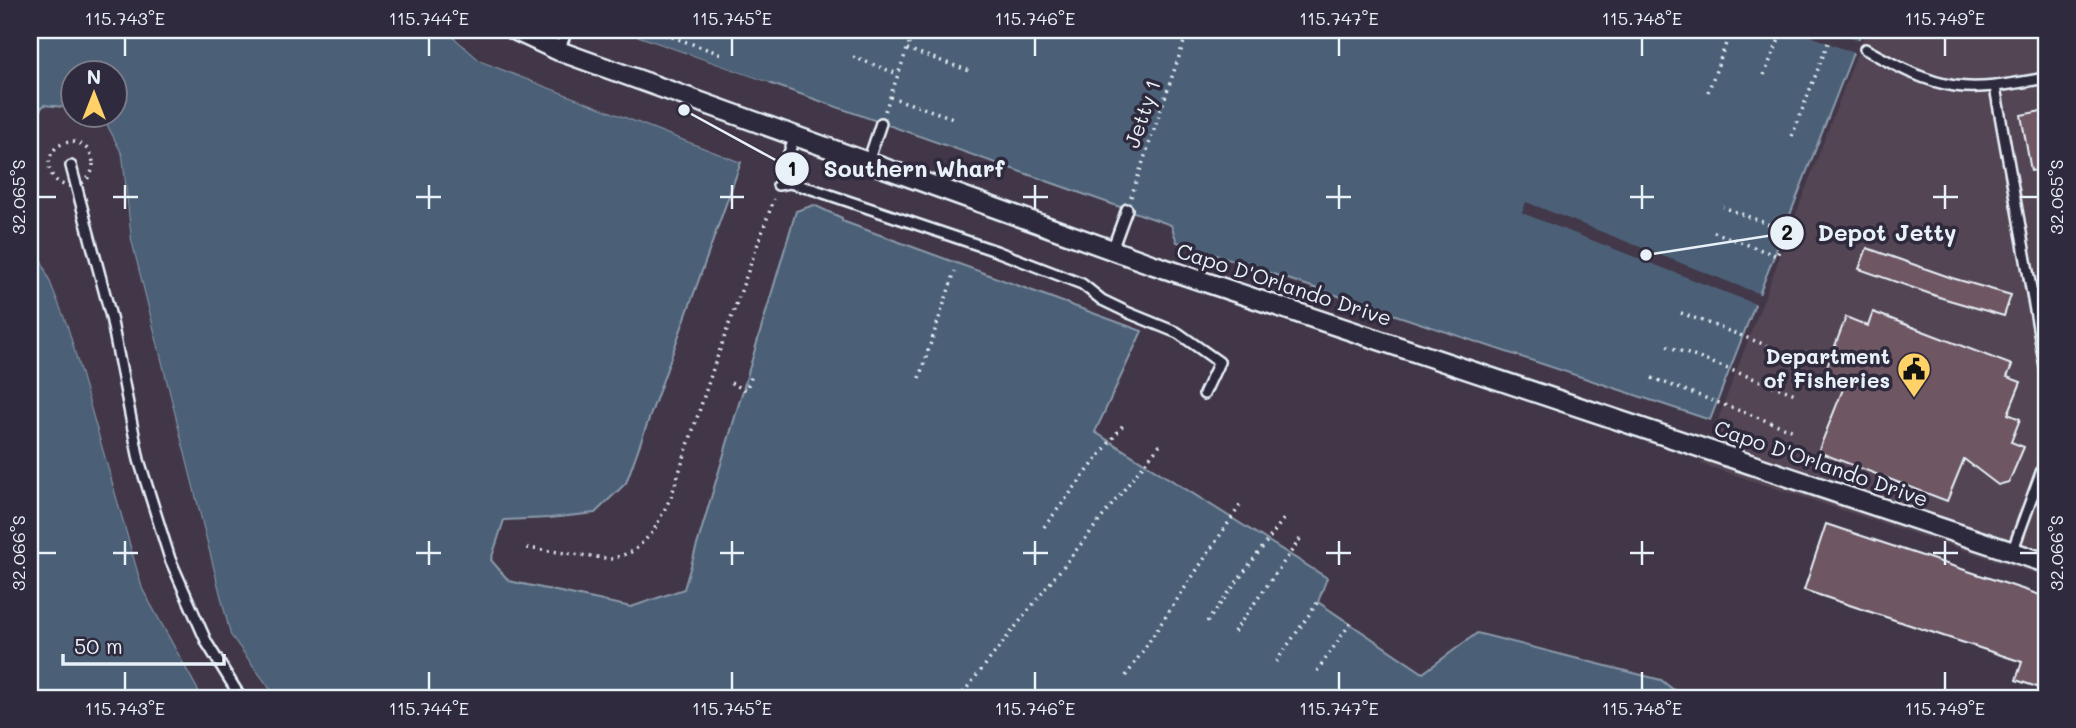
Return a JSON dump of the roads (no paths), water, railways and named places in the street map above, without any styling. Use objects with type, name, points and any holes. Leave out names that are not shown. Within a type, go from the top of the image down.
[{"type":"street","name":"Capo D'Orlando Drive","points":[[514,30],[559,51],[1112,250],[2046,563]]},
{"type":"lane","points":[[559,51],[567,30]]},
{"type":"lane","points":[[1865,49],[1908,72],[1955,86],[1995,87],[2046,78]]},
{"type":"lane","points":[[1995,87],[2046,372]]},
{"type":"lane","points":[[868,162],[881,122]]},
{"type":"lane","points":[[785,167],[795,136]]},
{"type":"lane","points":[[71,166],[111,317],[139,460],[170,559],[207,643],[241,698]]},
{"type":"lane","points":[[778,185],[789,183],[812,189],[996,251],[1082,284],[1102,300],[1178,333],[1219,362],[1204,394]]},
{"type":"lane","points":[[1112,250],[1127,209]]},
{"type":"lane","points":[[2012,552],[2046,459]]},
{"type":"water","points":[[30,30],[446,30],[481,61],[741,162],[626,483],[595,513],[504,520],[491,560],[509,581],[631,607],[684,589],[796,211],[814,205],[842,218],[842,221],[1142,331],[1095,432],[1327,578],[1318,602],[1423,673],[1477,633],[1661,680],[1684,698],[276,698],[230,635],[131,240],[122,155],[109,130],[130,130],[130,60],[60,60],[60,107],[44,105],[30,121]]},
{"type":"water","points":[[619,30],[1862,30],[1710,420],[1177,242],[1171,225]]},
{"type":"water","points":[[30,230],[68,326],[143,589],[203,698],[30,698]]},
{"type":"place","name":"Southern Wharf","points":[[684,110]]},
{"type":"place","name":"Depot Jetty","points":[[1646,255]]},
{"type":"place","name":"Department of Fisheries","points":[[1914,399]]}]
